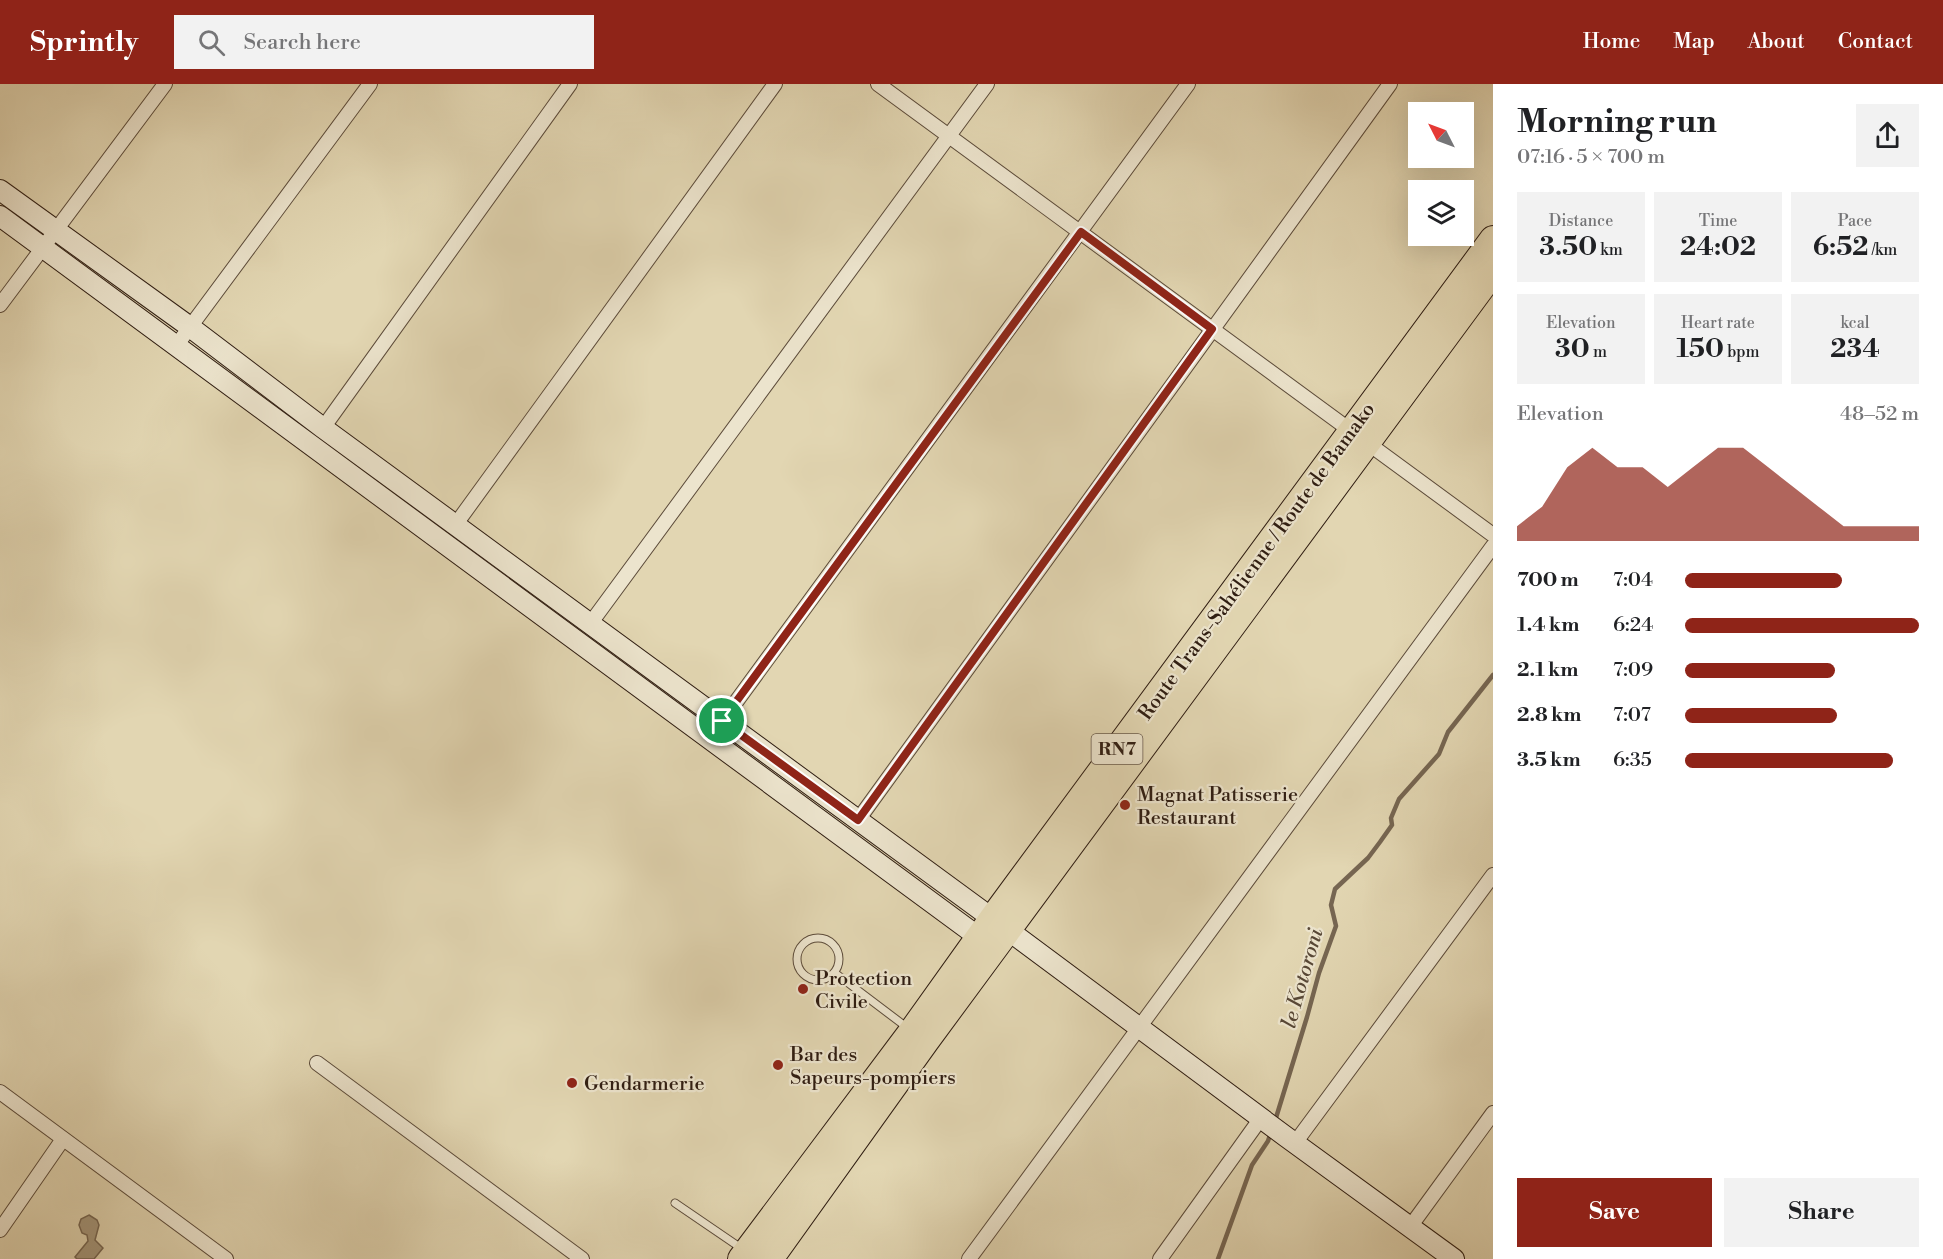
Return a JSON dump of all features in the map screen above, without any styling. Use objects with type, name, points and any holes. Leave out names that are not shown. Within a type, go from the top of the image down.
[{"type":"highway","name":"Route Trans-Sahélienne / Route de Bamako","points":[[754,1257],[920,1036],[1359,436],[1493,239]]},
{"type":"highway","name":"Route Trans-Sahélienne / Route de Bamako","points":[[1359,436],[1493,272]]},
{"type":"street","points":[[0,305],[165,84]]},
{"type":"street","points":[[176,346],[370,84]]},
{"type":"street","points":[[323,428],[570,84]]},
{"type":"street","points":[[456,524],[775,84]]},
{"type":"street","points":[[878,84],[1493,535]]},
{"type":"street","points":[[590,624],[987,84]]},
{"type":"street","points":[[722,721],[1188,84]]},
{"type":"street","points":[[858,820],[1390,84]]},
{"type":"street","points":[[0,190],[190,327],[323,428],[858,820],[993,934]]},
{"type":"street","points":[[0,216],[176,346],[993,934],[1140,1027],[1454,1259]]},
{"type":"street","points":[[969,1259],[1493,546]]},
{"type":"street","points":[[1290,1140],[1493,876]]},
{"type":"street","points":[[317,1063],[582,1259]]},
{"type":"street","points":[[0,1092],[226,1259]]},
{"type":"street","points":[[1410,1227],[1493,1113]]},
{"type":"street","points":[[1160,1259],[1261,1118]]},
{"type":"street","points":[[0,1230],[63,1139]]},
{"type":"lane","points":[[819,938],[831,943],[836,948],[839,960],[835,973],[822,980],[814,980],[802,973],[797,959],[802,946],[819,938]]},
{"type":"lane","points":[[835,973],[920,1036]]},
{"type":"lane","points":[[675,1203],[754,1257]]},
{"type":"shaded area","points":[[89,1215],[97,1220],[99,1225],[95,1240],[103,1248],[94,1259],[77,1259],[75,1257],[88,1241],[87,1235],[82,1233],[79,1225],[81,1219]]},
{"type":"waterway","name":"le Kotoroni","points":[[1275,1121],[1319,973],[1336,926],[1331,905],[1335,889],[1368,858],[1380,842],[1392,825],[1391,818],[1399,799],[1439,754],[1448,732],[1493,675]]},
{"type":"waterway","name":"le Kotoroni","points":[[1218,1259],[1252,1165],[1268,1141],[1271,1132]]},
{"type":"place","name":"Magnat Patisserie Restaurant","points":[[1125,805]]},
{"type":"place","name":"Protection Civile","points":[[803,989]]},
{"type":"place","name":"Bar des Sapeurs-pompiers","points":[[778,1065]]},
{"type":"place","name":"Gendarmerie","points":[[572,1083]]},
{"type":"route","points":[[1081,232],[1212,329],[858,820],[722,721],[1081,232]]}]
